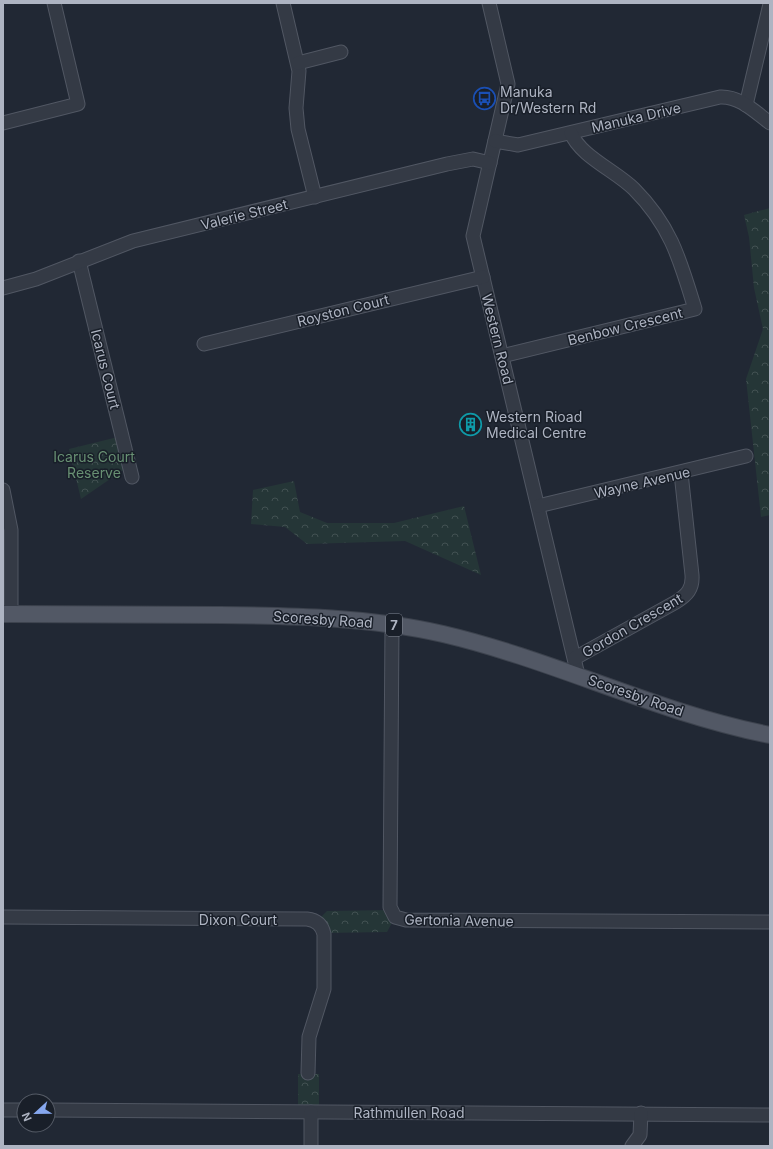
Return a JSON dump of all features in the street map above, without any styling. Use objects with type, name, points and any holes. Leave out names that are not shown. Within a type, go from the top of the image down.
[{"type":"main road","name":"Scoresby Road","points":[[7,614],[310,616],[392,624],[483,644],[711,721],[770,735]]},
{"type":"street","points":[[3,123],[78,104],[54,3]]},
{"type":"street","points":[[284,3],[298,63],[296,119],[315,197]]},
{"type":"street","name":"Western Road","points":[[489,3],[508,78],[507,90],[474,231],[482,277],[578,675]]},
{"type":"street","points":[[746,105],[770,4]]},
{"type":"street","points":[[298,63],[341,52]]},
{"type":"street","name":"Manuka Drive","points":[[495,141],[518,146],[720,97],[732,98],[746,105],[770,123]]},
{"type":"street","name":"Benbow Crescent","points":[[502,356],[695,309],[679,255],[659,218],[627,182],[577,145],[571,133]]},
{"type":"street","name":"Valerie Street","points":[[3,288],[36,279],[133,241],[447,164],[474,159],[490,163]]},
{"type":"street","name":"Icarus Court","points":[[79,262],[132,477]]},
{"type":"street","name":"Royston Court","points":[[204,344],[482,277]]},
{"type":"street","name":"Wayne Avenue","points":[[538,506],[681,473],[746,456]]},
{"type":"street","name":"Gordon Crescent","points":[[575,658],[681,599],[692,586],[681,473]]},
{"type":"street","points":[[3,490],[11,530],[7,614]]},
{"type":"street","name":"Gertonia Avenue","points":[[392,624],[390,907],[394,917],[406,920],[770,922]]},
{"type":"street","name":"Dixon Court","points":[[3,917],[308,919],[316,922],[321,926],[324,934],[324,990],[309,1037],[308,1073]]},
{"type":"street","points":[[3,1110],[16,1110]]},
{"type":"street","name":"Rathmullen Road","points":[[56,1110],[770,1114]]},
{"type":"street","points":[[311,1112],[311,1146]]},
{"type":"street","points":[[632,1146],[640,1135],[641,1113]]},
{"type":"green space","points":[[770,208],[770,515],[761,517],[746,379],[763,329],[754,288],[749,237],[744,215]]},
{"type":"green space","name":"Icarus Court Reserve","points":[[122,436],[129,466],[81,499],[69,449]]},
{"type":"green space","points":[[294,481],[300,512],[327,523],[394,523],[464,506],[481,575],[405,541],[307,544],[285,527],[251,524],[253,490]]},
{"type":"green space","points":[[391,910],[395,917],[387,932],[323,933],[316,922],[327,911]]},
{"type":"green space","points":[[298,1074],[319,1074],[319,1112],[298,1111]]},
{"type":"place","name":"Manuka Dr/Western Rd","points":[[484,99]]},
{"type":"place","name":"Western Rioad Medical Centre","points":[[471,424]]}]
